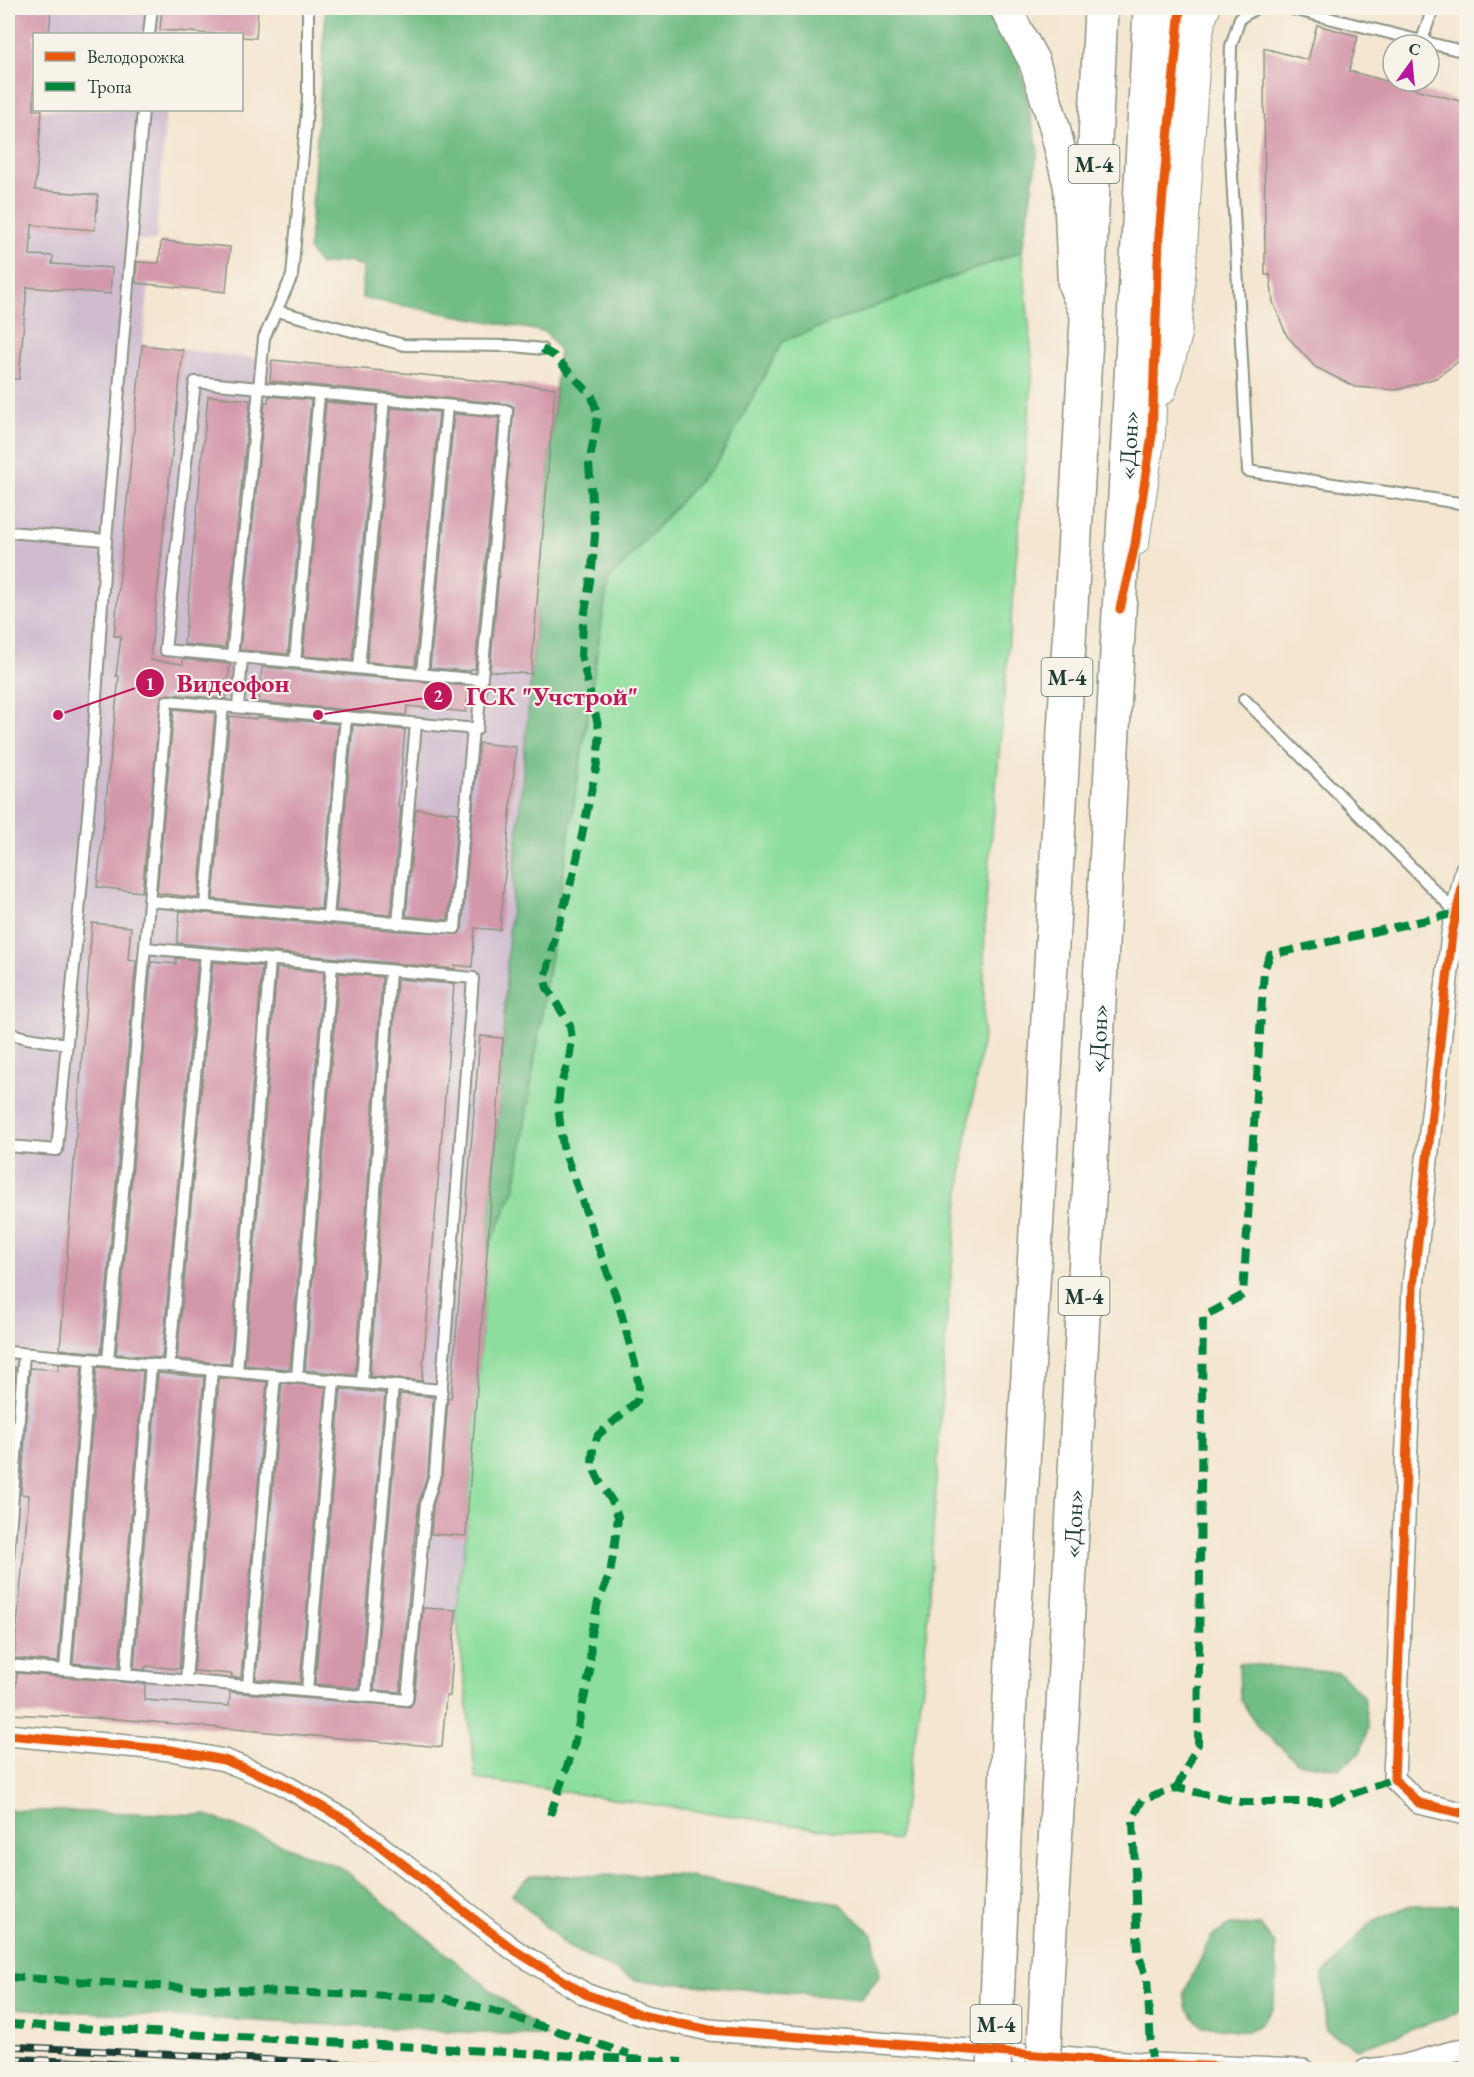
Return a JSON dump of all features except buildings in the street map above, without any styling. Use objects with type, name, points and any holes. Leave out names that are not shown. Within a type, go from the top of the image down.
[{"type":"highway","name":"«Дон»","points":[[994,2070],[1011,1686],[1087,320],[1100,8]]},
{"type":"highway","name":"«Дон»","points":[[1043,2070],[1150,8]]},
{"type":"main road","points":[[1005,8],[1034,61],[1054,125],[1069,187],[1073,284],[1087,320]]},
{"type":"street","points":[[1152,435],[1159,236],[1180,8]]},
{"type":"street","points":[[1120,609],[1135,545],[1152,435],[1178,339],[1197,52],[1202,21],[1207,8]]},
{"type":"street","points":[[1467,870],[1463,914],[1452,934],[1413,1286],[1394,1779],[1419,1803],[1467,1814]]},
{"type":"street","points":[[8,1735],[171,1750],[224,1760],[279,1782],[350,1823],[514,1950],[585,1994],[645,2016],[709,2030],[1152,2064],[1303,2070]]},
{"type":"street","points":[[1366,2070],[1402,2066],[1467,2048]]},
{"type":"lane","points":[[149,33],[152,8]]},
{"type":"lane","points":[[238,707],[237,657],[264,338],[292,276],[308,99],[309,8]]},
{"type":"lane","points":[[1256,8],[1240,18],[1231,46],[1229,119],[1248,471],[1467,504]]},
{"type":"lane","points":[[1288,8],[1393,33]]},
{"type":"lane","points":[[1424,33],[1433,8]]},
{"type":"lane","points":[[1441,45],[1467,52]]},
{"type":"lane","points":[[8,1146],[57,1150],[90,793],[106,540],[143,111]]},
{"type":"lane","points":[[277,311],[404,345],[514,345],[542,349]]},
{"type":"lane","points":[[108,1360],[167,701],[477,729],[482,680],[507,411],[195,382],[165,650],[482,680]]},
{"type":"lane","points":[[295,662],[319,394]]},
{"type":"lane","points":[[359,668],[384,400]]},
{"type":"lane","points":[[422,674],[447,406]]},
{"type":"lane","points":[[8,532],[106,540]]},
{"type":"lane","points":[[1244,699],[1463,914]]},
{"type":"lane","points":[[205,906],[223,706]]},
{"type":"lane","points":[[328,917],[346,717]]},
{"type":"lane","points":[[399,924],[417,724]]},
{"type":"lane","points":[[149,901],[455,928],[473,728]]},
{"type":"lane","points":[[8,1665],[407,1700],[426,1504],[435,1474],[472,978],[145,948]]},
{"type":"lane","points":[[169,1365],[206,954]]},
{"type":"lane","points":[[237,1371],[270,960]]},
{"type":"lane","points":[[297,1377],[332,966]]},
{"type":"lane","points":[[362,1383],[390,971]]},
{"type":"lane","points":[[8,1033],[67,1044]]},
{"type":"lane","points":[[8,1352],[442,1390]]},
{"type":"lane","points":[[8,1558],[24,1353]]},
{"type":"lane","points":[[65,1670],[90,1359]]},
{"type":"lane","points":[[126,1675],[152,1364]]},
{"type":"lane","points":[[186,1680],[212,1369]]},
{"type":"lane","points":[[248,1686],[275,1375]]},
{"type":"lane","points":[[307,1691],[334,1380]]},
{"type":"lane","points":[[366,1697],[393,1385]]},
{"type":"shaded area","points":[[8,8],[162,8],[160,29],[172,31],[172,33],[33,33],[33,111],[166,111],[156,241],[138,240],[134,283],[149,284],[143,345],[557,388],[508,948],[500,1098],[489,1215],[466,1536],[456,1610],[450,1696],[444,1715],[442,1747],[118,1719],[8,1714]]},
{"type":"green space","points":[[326,8],[985,8],[1015,45],[1038,150],[1022,251],[783,341],[720,458],[608,581],[515,1188],[487,1251],[500,1098],[508,948],[559,350],[546,332],[362,298],[363,267],[349,261],[320,265],[309,250]]},
{"type":"green space","points":[[1022,251],[1033,368],[985,912],[983,1037],[964,1152],[947,1315],[923,1686],[898,1840],[476,1779],[456,1610],[466,1536],[487,1251],[515,1188],[608,581],[720,458],[783,341]]},
{"type":"green space","points":[[1239,1663],[1339,1673],[1363,1695],[1368,1727],[1361,1752],[1338,1769],[1297,1762],[1259,1728],[1240,1699]]},
{"type":"green space","points":[[8,1810],[206,1815],[341,1868],[547,2036],[8,2008]]},
{"type":"green space","points":[[677,1875],[839,1903],[873,1935],[880,1975],[861,1999],[635,1980],[566,1946],[512,1894],[531,1876]]},
{"type":"green space","points":[[1411,1905],[1466,1905],[1466,2010],[1357,2049],[1326,2030],[1323,1975],[1370,1923]]},
{"type":"green space","points":[[1231,1925],[1261,1926],[1275,1945],[1277,1972],[1273,2009],[1260,2025],[1247,2031],[1203,2026],[1187,2010],[1184,1993],[1211,1937]]},
{"type":"railway","points":[[8,2046],[468,2070]]},
{"type":"railway","points":[[8,2058],[236,2070]]},
{"type":"marked path","points":[[542,349],[554,356],[592,396],[598,416],[589,464],[595,535],[581,655],[600,733],[597,764],[575,868],[545,980],[547,988],[570,1025],[572,1039],[569,1060],[560,1087],[558,1107],[563,1147],[619,1305],[639,1387],[637,1401],[598,1435],[593,1448],[592,1465],[614,1504],[618,1517],[615,1543],[610,1574],[598,1602],[591,1634],[590,1671],[573,1750],[550,1815]]},
{"type":"marked path","points":[[1177,1788],[1198,1744],[1203,1317],[1243,1295],[1264,970],[1270,955],[1457,913]]},
{"type":"marked path","points":[[1152,2064],[1147,1977],[1138,1954],[1133,1818],[1142,1800],[1177,1788],[1241,1802],[1330,1802],[1394,1779]]},
{"type":"marked path","points":[[8,1977],[206,1989],[443,1998],[497,2012],[629,2054]]},
{"type":"marked path","points":[[8,2024],[682,2062]]},
{"type":"cycle path","points":[[1120,609],[1135,545],[1152,435],[1159,236],[1180,8]]},
{"type":"cycle path","points":[[1466,870],[1452,934],[1413,1286],[1394,1779],[1419,1803],[1466,1814]]},
{"type":"cycle path","points":[[8,1735],[171,1750],[224,1760],[279,1782],[350,1823],[514,1950],[585,1994],[645,2016],[709,2030],[1152,2064],[1303,2070]]},
{"type":"place","name":"Видеофон","points":[[58,715]]},
{"type":"place","name":"ГСК \"Учстрой\"","points":[[318,715]]}]
